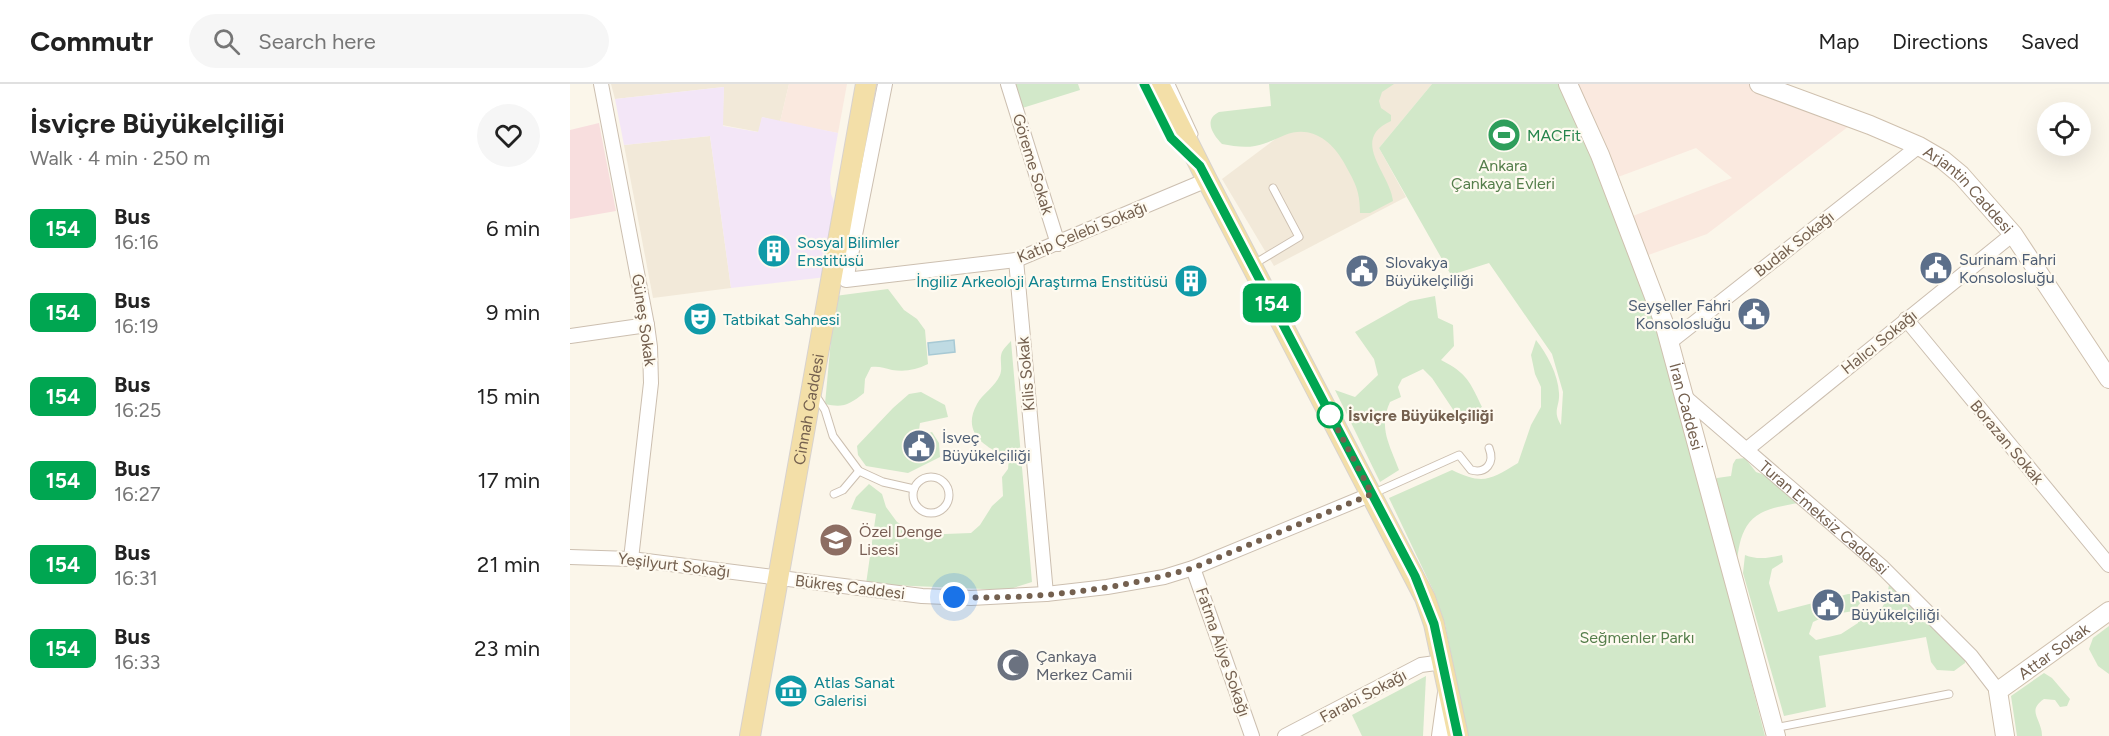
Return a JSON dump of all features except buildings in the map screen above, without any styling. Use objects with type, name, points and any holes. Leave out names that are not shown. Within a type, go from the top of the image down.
[{"type":"main road","points":[[843,208],[838,197],[838,181],[856,84]]},
{"type":"main road","name":"Cinnah Caddesi","points":[[750,736],[866,84]]},
{"type":"main road","points":[[1144,84],[1171,138],[1203,173]]},
{"type":"main road","points":[[1159,84],[1203,173],[1425,598],[1434,624],[1458,736]]},
{"type":"main road","name":"Arjantin Caddesi","points":[[1759,84],[1782,87],[1919,146],[1943,160],[1961,175],[2013,234],[2109,379]]},
{"type":"main road","name":"İran Caddesi","points":[[1573,88],[1625,219],[1670,342],[1775,732]]},
{"type":"main road","name":"Attar Sokak","points":[[1998,691],[2109,611]]},
{"type":"main road","points":[[1441,736],[1448,683]]},
{"type":"main road","name":"Turan Emeksiz Caddesi","points":[[1998,691],[2005,736]]},
{"type":"street","name":"Güneş Sokak","points":[[601,84],[650,347],[651,382],[631,559]]},
{"type":"street","name":"Katip Çelebi Sokağı","points":[[885,84],[846,280],[1016,260],[1058,244],[1203,173]]},
{"type":"street","name":"Göreme Sokak","points":[[1008,84],[1058,244]]},
{"type":"street","name":"Budak Sokağı","points":[[1670,342],[1919,146]]},
{"type":"street","name":"Halıcı Sokağı","points":[[1746,450],[2013,234]]},
{"type":"street","name":"Kilis Sokak","points":[[1016,260],[1046,594]]},
{"type":"street","name":"Borazan Sokak","points":[[1906,319],[2109,565]]},
{"type":"street","points":[[570,336],[647,325]]},
{"type":"street","name":"Turan Emeksiz Caddesi","points":[[1685,397],[1881,566],[1971,656],[1998,691]]},
{"type":"street","name":"Bükreş Caddesi","points":[[778,578],[921,596],[971,598],[1046,594],[1107,587],[1164,577],[1193,568],[1372,494]]},
{"type":"street","name":"Yeşilyurt Sokağı","points":[[570,557],[631,559],[778,578]]},
{"type":"street","name":"Fatma Aliye Sokağı","points":[[1193,568],[1252,736]]},
{"type":"street","name":"Farabi Sokağı","points":[[1285,736],[1421,666],[1443,662]]},
{"type":"lane","points":[[1171,84],[1192,129],[1203,173]]},
{"type":"lane","points":[[1252,266],[1299,237],[1273,188]]},
{"type":"lane","points":[[812,388],[825,410],[833,436],[859,471],[883,482],[914,489]]},
{"type":"lane","points":[[1372,494],[1459,455],[1471,470],[1483,470],[1491,461],[1488,448]]},
{"type":"lane","points":[[834,494],[843,490],[859,471]]},
{"type":"lane","points":[[937,478],[946,484],[948,501],[941,510],[923,511],[915,503],[914,489],[920,480],[937,478]]},
{"type":"lane","points":[[1775,732],[1949,694]]},
{"type":"shaded area","points":[[611,84],[789,84],[780,122],[762,117],[759,132],[722,125],[724,87],[615,99]]},
{"type":"shaded area","points":[[789,84],[847,84],[838,133],[780,122]]},
{"type":"shaded area","points":[[1349,84],[1432,84],[1379,148],[1406,197],[1274,266],[1222,179]]},
{"type":"shaded area","points":[[1575,84],[1759,84],[1857,120],[1707,234],[1640,258],[1625,219],[1732,178],[1696,148],[1610,180]]},
{"type":"shaded area","points":[[724,87],[723,126],[758,132],[762,117],[838,133],[830,179],[831,194],[835,204],[826,277],[731,288],[710,136],[624,145],[615,99]]},
{"type":"shaded area","points":[[599,123],[616,211],[570,219],[570,130]]},
{"type":"shaded area","points":[[710,136],[731,288],[653,298],[624,145]]},
{"type":"green space","points":[[1008,84],[1078,84],[1080,90],[1016,110]]},
{"type":"green space","points":[[1269,84],[1394,84],[1382,92],[1379,101],[1381,108],[1391,115],[1391,121],[1379,129],[1373,138],[1372,147],[1393,201],[1370,213],[1360,213],[1358,191],[1343,161],[1326,141],[1311,133],[1294,132],[1251,147],[1222,144],[1211,128],[1211,119],[1214,115],[1219,112],[1271,106]]},
{"type":"green space","points":[[1432,84],[1562,84],[1664,342],[1765,736],[1468,736],[1445,624],[1434,592],[1389,498],[1452,470],[1479,479],[1493,477],[1518,463],[1531,425],[1541,407],[1541,387],[1535,374],[1531,355],[1536,340],[1548,358],[1557,379],[1559,398],[1557,412],[1561,425],[1563,392],[1552,354],[1489,263],[1451,275],[1379,148]]},
{"type":"green space","points":[[888,289],[904,310],[917,319],[925,330],[928,364],[906,371],[871,367],[865,379],[864,393],[846,404],[837,406],[825,404],[835,296]]},
{"type":"green space","points":[[1435,296],[1438,318],[1453,325],[1454,346],[1441,360],[1457,369],[1467,379],[1482,407],[1460,420],[1432,378],[1423,369],[1402,379],[1398,387],[1401,397],[1390,402],[1385,420],[1389,444],[1399,470],[1380,482],[1335,390],[1355,397],[1378,375],[1374,359],[1355,332],[1410,301]]},
{"type":"green space","points":[[1011,341],[1032,582],[1007,590],[866,584],[876,514],[851,509],[856,497],[869,484],[882,494],[886,507],[897,522],[912,531],[945,534],[971,533],[1003,496],[1002,477],[1008,469],[1009,458],[984,444],[974,431],[972,423],[977,404],[1000,375],[1002,352]]},
{"type":"green space","points":[[921,392],[945,405],[948,417],[920,423],[918,437],[932,432],[939,443],[940,457],[908,473],[866,466],[858,455],[857,446],[909,394]]},
{"type":"green space","points":[[1745,458],[1756,472],[1770,477],[1806,501],[1772,509],[1753,519],[1747,526],[1740,544],[1735,583],[1713,482],[1717,478],[1731,476],[1736,459]]},
{"type":"green space","points":[[1745,555],[1763,558],[1782,555],[1783,562],[1772,569],[1769,583],[1778,612],[1848,594],[1860,594],[1861,602],[1854,611],[1828,615],[1813,622],[1809,634],[1816,640],[1841,634],[1858,623],[1858,616],[1869,610],[1880,612],[1886,600],[1889,585],[1965,657],[1965,663],[1954,671],[1937,670],[1931,662],[1926,637],[1819,656],[1826,707],[1784,716],[1743,573]]},
{"type":"green space","points":[[2109,626],[2109,674],[2098,666],[2089,649],[2093,638]]},
{"type":"green space","points":[[2044,673],[2052,678],[2070,699],[2067,706],[2060,707],[2055,700],[2044,699],[2035,711],[2042,736],[2017,736],[2011,696]]},
{"type":"green space","points":[[1426,676],[1423,736],[1362,736],[1352,715]]},
{"type":"water","points":[[954,340],[955,352],[929,355],[928,343]]},
{"type":"bus line","name":"154","points":[[1144,84],[1171,138],[1200,166],[1415,576],[1434,624],[1458,736]]},
{"type":"place","name":"MACFit","points":[[1504,135]]},
{"type":"place","name":"Sosyal Bilimler Enstitüsü","points":[[774,251]]},
{"type":"place","name":"Surinam Fahri Konsolosluğu","points":[[1936,268]]},
{"type":"place","name":"Slovakya Büyükelçiliği","points":[[1362,271]]},
{"type":"place","name":"İngiliz Arkeoloji Araştırma Enstitüsü","points":[[1191,281]]},
{"type":"place","name":"Seyşeller Fahri Konsolosluğu","points":[[1754,314]]},
{"type":"place","name":"Tatbikat Sahnesi","points":[[700,319]]},
{"type":"place","name":"İsviçre Büyükelçiliği","points":[[1330,415]]},
{"type":"place","name":"İsveç Büyükelçiliği","points":[[919,446]]},
{"type":"place","name":"Özel Denge Lisesi","points":[[836,540]]},
{"type":"place","name":"Pakistan Büyükelçiliği","points":[[1828,605]]},
{"type":"place","name":"Çankaya Merkez Camii","points":[[1013,665]]},
{"type":"place","name":"Atlas Sanat Galerisi","points":[[791,691]]},
{"type":"route","points":[[954,597],[1046,594],[1164,577],[1279,534],[1372,494],[1328,411],[1330,415]]},
{"type":"park label","name":"Ankara Çankaya Evleri","points":[[1503,174]]},
{"type":"park label","name":"Seğmenler Parkı","points":[[1637,637]]}]
